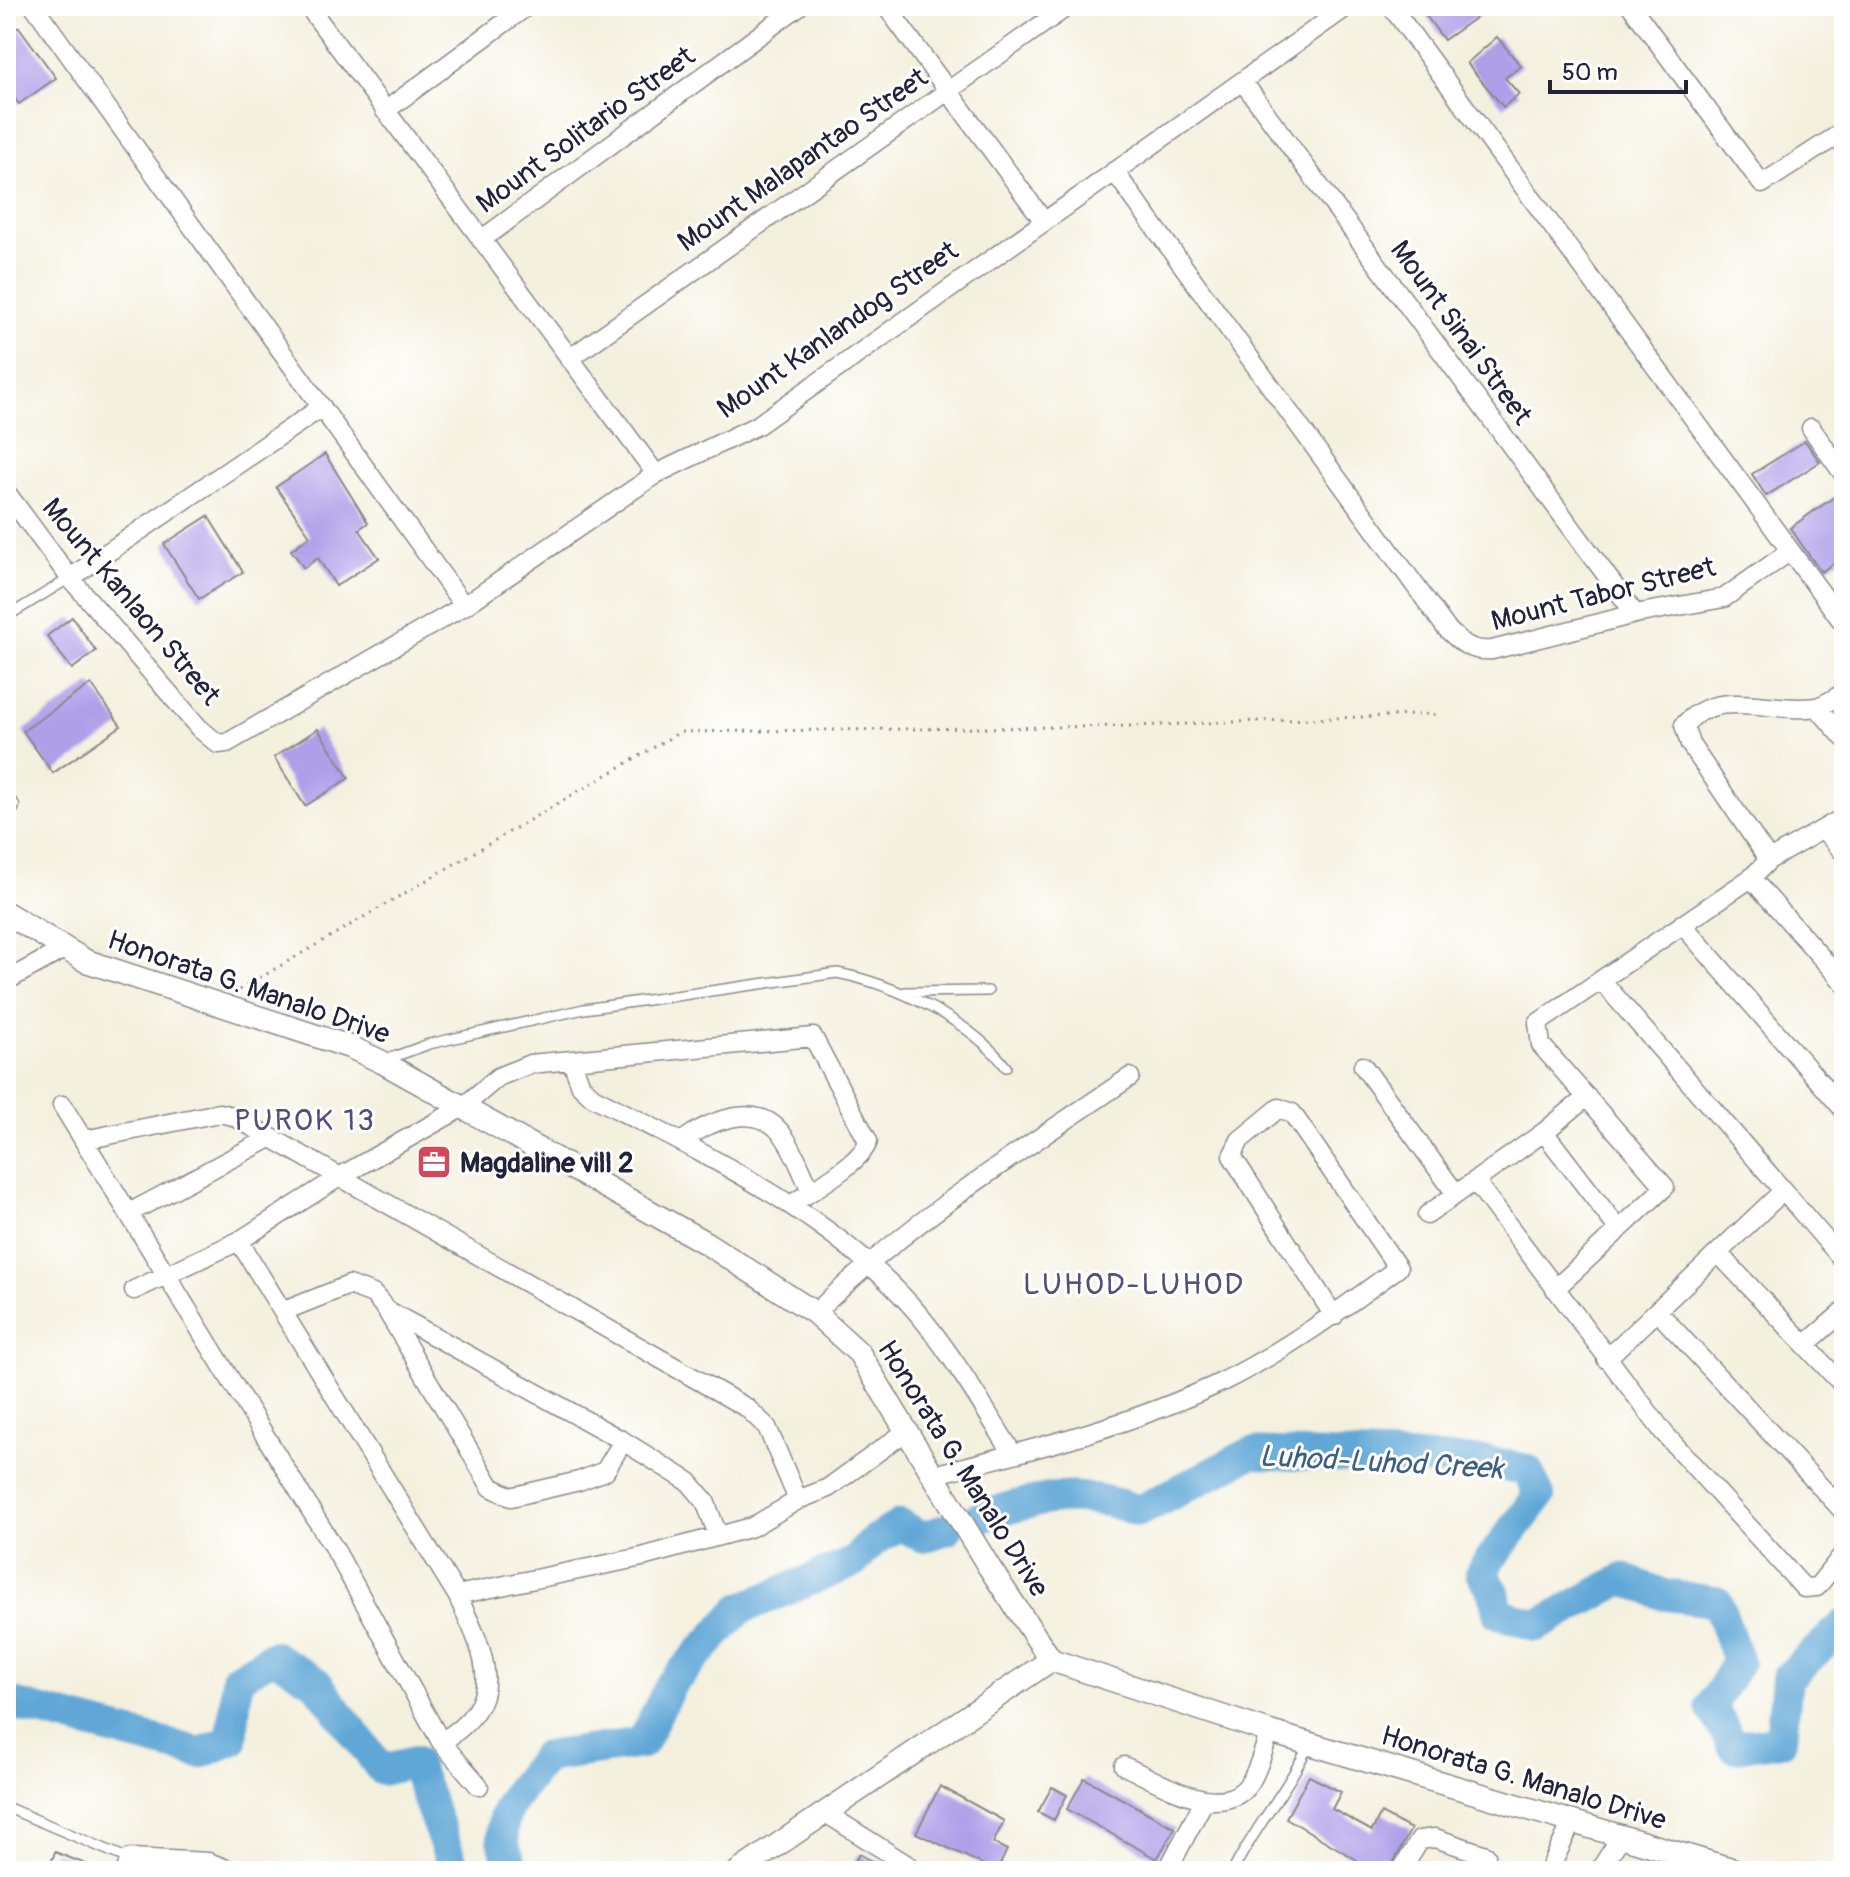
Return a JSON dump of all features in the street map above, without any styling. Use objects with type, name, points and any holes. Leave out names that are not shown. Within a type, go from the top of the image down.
[{"type":"street","points":[[34,6],[464,606]]},
{"type":"street","points":[[308,6],[656,474]]},
{"type":"street","points":[[385,111],[527,6]]},
{"type":"street","name":"Mount Solitario Street","points":[[481,240],[799,6]]},
{"type":"street","points":[[886,6],[1043,220]]},
{"type":"street","name":"Mount Malapantao Street","points":[[569,359],[1068,6]]},
{"type":"street","name":"Mount Kanlandog Street","points":[[218,744],[236,740],[464,606],[656,474],[758,425],[1348,6]]},
{"type":"street","points":[[1391,6],[1844,624]]},
{"type":"street","points":[[1631,6],[1762,184],[1844,131]]},
{"type":"street","name":"Mount Sinai Street","points":[[1243,82],[1635,614]]},
{"type":"street","name":"Mount Tabor Street","points":[[1114,171],[1446,628],[1467,647],[1477,651],[1492,650],[1635,614],[1724,598],[1789,552]]},
{"type":"street","points":[[70,578],[322,407]]},
{"type":"street","points":[[1811,428],[1844,475]]},
{"type":"street","name":"Mount Kanlaon Street","points":[[6,492],[70,578],[199,728],[218,744]]},
{"type":"street","points":[[1769,860],[1690,744],[1684,725],[1696,711],[1719,704],[1817,707],[1844,693]]},
{"type":"street","points":[[1817,707],[1844,738]]},
{"type":"street","points":[[1555,1289],[1665,1187],[1541,1045],[1538,1023],[1751,878],[1769,860],[1825,831],[1844,817]]},
{"type":"street","points":[[1825,831],[1844,853]]},
{"type":"street","points":[[1751,878],[1844,983]]},
{"type":"street","name":"Honorata G. Manalo Drive","points":[[6,913],[62,950],[350,1047],[382,1062],[706,1243],[815,1313],[859,1353],[1051,1660],[1309,1744],[1738,1871]]},
{"type":"street","points":[[1682,924],[1844,1110]]},
{"type":"street","points":[[6,981],[62,950]]},
{"type":"street","points":[[1601,980],[1844,1261]]},
{"type":"street","points":[[134,1290],[239,1241],[341,1176],[463,1107],[498,1077],[530,1064],[813,1037],[868,1141],[859,1155],[791,1205]]},
{"type":"street","points":[[572,1062],[581,1086],[593,1097],[681,1142],[791,1205],[867,1263],[920,1316],[1013,1454]]},
{"type":"street","points":[[1363,1066],[1456,1194]]},
{"type":"street","points":[[815,1313],[867,1263],[929,1213],[1130,1077]]},
{"type":"street","points":[[1427,1215],[1544,1132],[1587,1097]]},
{"type":"street","points":[[62,1105],[337,1553],[441,1742],[479,1786]]},
{"type":"street","points":[[933,1475],[1130,1418],[1223,1381],[1334,1316],[1398,1268],[1292,1113],[1279,1108],[1240,1140],[1232,1156],[1334,1316]]},
{"type":"street","points":[[84,1140],[224,1113],[341,1176],[747,1408],[767,1427],[798,1500]]},
{"type":"street","points":[[681,1142],[703,1125],[733,1116],[765,1121],[776,1126],[785,1137],[811,1190]]},
{"type":"street","points":[[1544,1132],[1619,1230]]},
{"type":"street","points":[[129,1213],[270,1138]]},
{"type":"street","points":[[1475,1181],[1664,1433],[1804,1588],[1817,1587],[1844,1553]]},
{"type":"street","points":[[1606,1359],[1782,1192]]},
{"type":"street","points":[[239,1241],[457,1595],[480,1642],[485,1696],[476,1716],[441,1742]]},
{"type":"street","points":[[1718,1253],[1844,1386]]},
{"type":"street","points":[[284,1311],[349,1285],[373,1294],[387,1310],[491,1487],[500,1494],[511,1497],[579,1481],[605,1471],[623,1441]]},
{"type":"street","points":[[387,1310],[623,1441],[697,1491],[718,1535]]},
{"type":"street","points":[[1657,1311],[1844,1512]]},
{"type":"street","points":[[1806,1344],[1844,1311]]},
{"type":"street","points":[[457,1595],[642,1557],[752,1527],[798,1500],[828,1488],[908,1430]]},
{"type":"street","points":[[739,1871],[1051,1660]]},
{"type":"street","points":[[1124,1766],[1204,1801],[1234,1796],[1252,1779],[1270,1732]]},
{"type":"street","points":[[1167,1871],[1204,1801]]},
{"type":"street","points":[[824,1812],[917,1871]]},
{"type":"street","points":[[1549,1871],[1572,1822]]},
{"type":"street","points":[[1599,1871],[1621,1837]]},
{"type":"street","points":[[1401,1871],[1420,1840],[1435,1838],[1486,1855],[1483,1871]]},
{"type":"street","points":[[130,1866],[208,1864],[226,1871]]},
{"type":"lane","points":[[6,617],[70,578]]},
{"type":"lane","points":[[382,1062],[429,1044],[584,1009],[837,973],[870,980],[901,992],[994,1051],[1006,1067]]},
{"type":"lane","points":[[901,992],[988,991]]},
{"type":"lane","points":[[1233,1871],[1254,1831],[1295,1775],[1309,1744]]},
{"type":"lane","points":[[6,1807],[130,1866]]},
{"type":"path","points":[[215,1004],[680,732],[1133,726],[1438,714]]},
{"type":"building","points":[[1419,6],[1492,6],[1444,40]]},
{"type":"building","points":[[19,27],[56,78],[19,104],[6,87],[6,36]]},
{"type":"building","points":[[1497,37],[1521,66],[1505,78],[1519,94],[1503,107],[1467,63]]},
{"type":"building","points":[[1805,441],[1820,462],[1766,496],[1752,474]]},
{"type":"building","points":[[325,454],[368,523],[359,529],[379,558],[336,586],[318,558],[304,568],[291,550],[310,536],[276,487]]},
{"type":"building","points":[[1844,490],[1844,556],[1821,572],[1790,528]]},
{"type":"building","points":[[208,516],[243,572],[199,599],[164,544]]},
{"type":"building","points":[[72,617],[96,651],[72,669],[47,636]]},
{"type":"building","points":[[91,684],[121,726],[53,773],[23,731]]},
{"type":"building","points":[[318,729],[349,778],[305,806],[274,757]]},
{"type":"building","points":[[1309,1776],[1341,1792],[1332,1809],[1372,1831],[1381,1813],[1411,1829],[1389,1871],[1351,1871],[1357,1860],[1286,1818]]},
{"type":"building","points":[[1084,1778],[1175,1828],[1157,1859],[1067,1809]]},
{"type":"building","points":[[940,1786],[1004,1821],[993,1843],[1007,1850],[997,1871],[916,1833]]},
{"type":"building","points":[[1052,1787],[1067,1795],[1054,1820],[1038,1812]]},
{"type":"building","points":[[55,1852],[101,1870],[48,1871]]},
{"type":"building","points":[[859,1854],[890,1871],[850,1871]]},
{"type":"waterway","name":"Luhod-Luhod Creek","points":[[978,1518],[1020,1505],[1077,1497],[1097,1499],[1139,1511],[1251,1453],[1487,1462],[1527,1470],[1539,1496],[1481,1572],[1494,1592],[1498,1613],[1537,1626],[1623,1579],[1665,1595],[1717,1602],[1738,1661],[1711,1706],[1734,1747],[1781,1740],[1787,1678],[1844,1625]]},
{"type":"waterway","name":"Luhod-Luhod Creek","points":[[515,1871],[506,1853],[503,1822],[514,1797],[545,1757],[642,1743],[671,1684],[740,1609],[854,1562],[873,1541],[900,1525],[924,1537],[947,1529]]},
{"type":"waterway","name":"Luhod-Luhod Creek","points":[[6,1702],[200,1753],[232,1740],[237,1678],[273,1656],[316,1682],[382,1770],[414,1762],[455,1871]]},
{"type":"place","name":"Magdaline vill 2","points":[[434,1162]]},
{"type":"district","name":"PUROK 13","points":[[305,1120]]},
{"type":"district","name":"LUHOD-LUHOD","points":[[1134,1284]]}]
